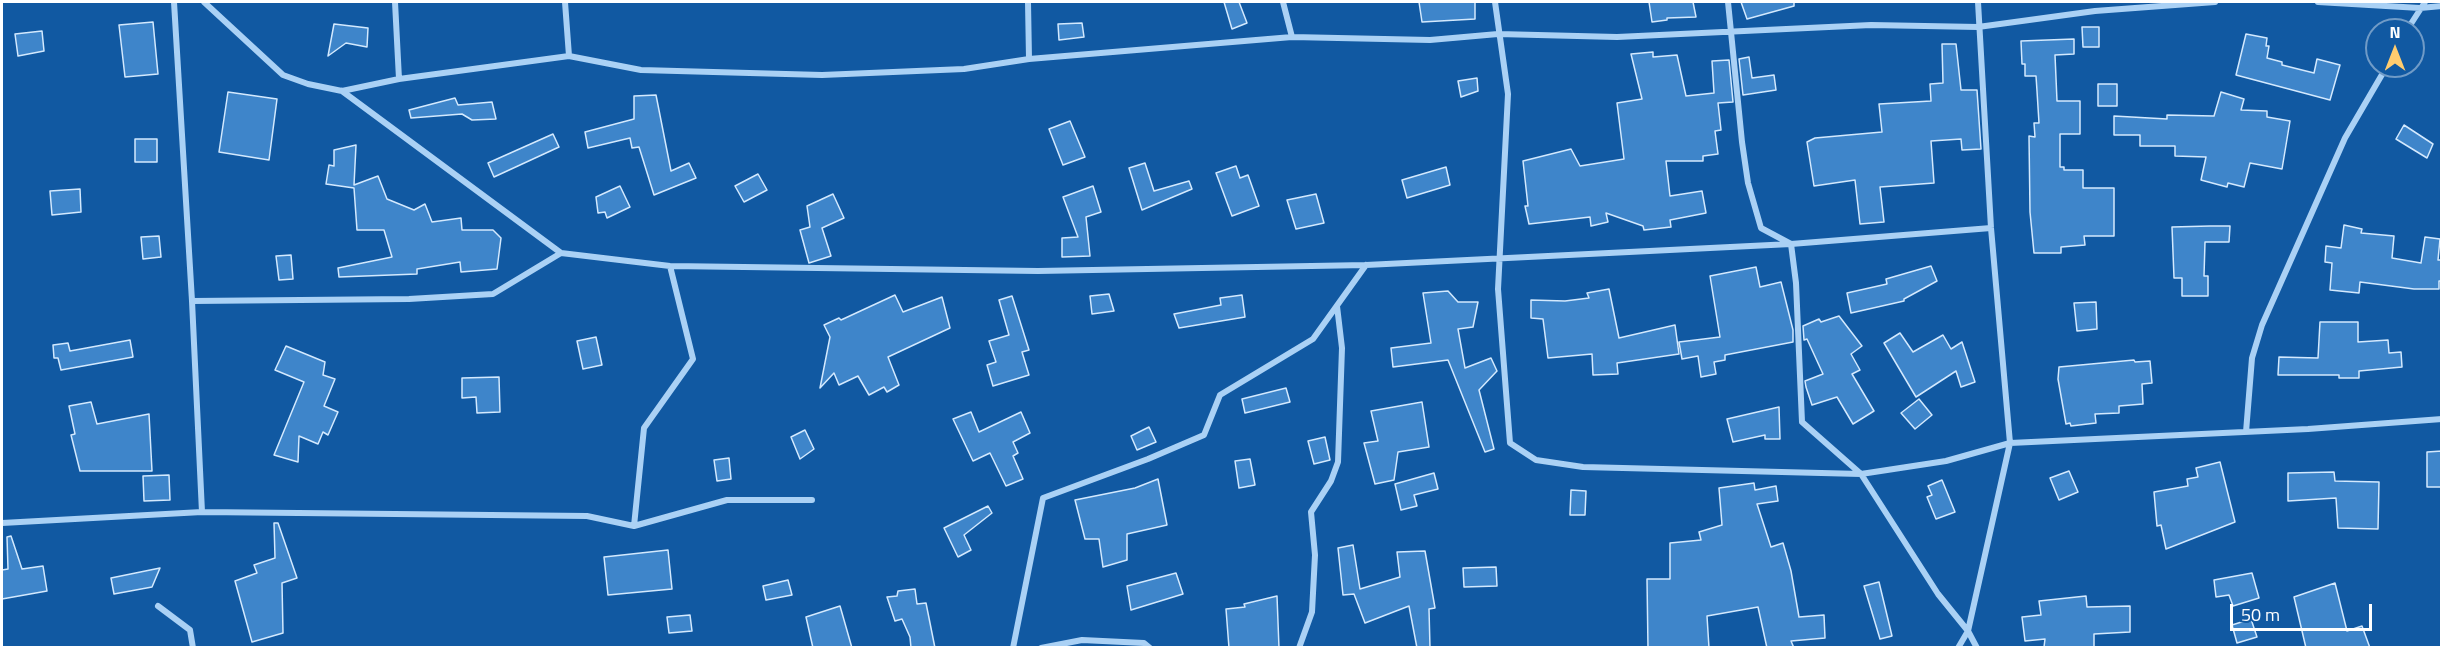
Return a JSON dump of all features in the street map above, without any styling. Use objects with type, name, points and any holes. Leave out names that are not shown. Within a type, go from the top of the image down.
[{"type":"street","points":[[174,2],[192,302],[201,512]]},
{"type":"street","points":[[204,2],[284,75],[308,84],[342,90],[569,56],[641,70],[822,75],[964,69],[1029,58],[1292,37],[1430,39],[1498,33],[1617,37],[1871,25],[1978,27],[2094,11],[2216,2]]},
{"type":"street","points":[[395,2],[399,80]]},
{"type":"street","points":[[565,2],[569,56]]},
{"type":"street","points":[[1028,2],[1029,58]]},
{"type":"street","points":[[1283,2],[1292,37]]},
{"type":"street","points":[[1495,2],[1508,94],[1498,290],[1510,443],[1536,460],[1583,467],[1861,474],[1946,461],[2010,443],[2246,432],[2442,419]]},
{"type":"street","points":[[1728,2],[1742,142],[1751,195],[1761,228],[1791,243]]},
{"type":"street","points":[[1958,648],[1968,631],[2010,443],[1991,228],[1978,2]]},
{"type":"street","points":[[2318,2],[2442,6]]},
{"type":"street","points":[[2414,18],[2422,4]]},
{"type":"street","points":[[2246,432],[2252,358],[2262,325],[2345,138],[2380,78]]},
{"type":"street","points":[[342,90],[561,253],[670,266],[1038,271],[1366,265],[1791,243],[1991,228]]},
{"type":"street","points":[[1791,243],[1796,283],[1802,422],[1861,474],[1938,594],[1968,631],[1977,648]]},
{"type":"street","points":[[192,302],[409,299],[493,294],[561,253]]},
{"type":"street","points":[[1013,648],[1043,498],[1148,459],[1204,435],[1220,395],[1313,339],[1366,265]]},
{"type":"street","points":[[634,526],[644,428],[693,359],[670,266]]},
{"type":"street","points":[[1299,648],[1312,612],[1315,555],[1311,512],[1331,481],[1338,462],[1342,348],[1337,306]]},
{"type":"street","points":[[2,523],[201,512],[587,516],[634,526],[727,500],[812,500]]},
{"type":"street","points":[[159,606],[190,630],[193,648]]},
{"type":"street","points":[[1042,647],[1082,640],[1144,643],[1150,648]]},
{"type":"building","points":[[1224,2],[1239,2],[1247,23],[1232,29]]},
{"type":"building","points":[[1419,2],[1475,2],[1475,19],[1422,22]]},
{"type":"building","points":[[1649,2],[1693,2],[1696,17],[1667,18],[1667,20],[1652,22]]},
{"type":"building","points":[[1741,2],[1794,2],[1794,6],[1747,19]]},
{"type":"building","points":[[153,22],[158,74],[125,77],[119,25]]},
{"type":"building","points":[[1082,23],[1084,37],[1059,40],[1058,24]]},
{"type":"building","points":[[334,24],[368,28],[367,47],[346,43],[328,56]]},
{"type":"building","points":[[2082,27],[2099,27],[2099,47],[2083,47]]},
{"type":"building","points":[[42,31],[44,51],[18,56],[15,34]]},
{"type":"building","points":[[2246,34],[2267,38],[2266,46],[2269,46],[2267,58],[2282,62],[2282,65],[2314,73],[2317,59],[2340,65],[2330,100],[2236,75]]},
{"type":"building","points":[[2074,39],[2074,54],[2055,55],[2057,101],[2080,101],[2080,134],[2060,134],[2060,167],[2064,167],[2064,170],[2083,170],[2083,188],[2114,188],[2114,236],[2084,236],[2085,245],[2061,247],[2061,253],[2034,253],[2030,212],[2029,136],[2035,137],[2034,123],[2039,123],[2036,76],[2025,76],[2021,41]]},
{"type":"building","points":[[1942,44],[1956,44],[1961,90],[1977,90],[1981,149],[1962,150],[1961,139],[1931,141],[1934,183],[1880,187],[1884,222],[1860,224],[1855,180],[1814,186],[1807,142],[1815,138],[1882,132],[1879,104],[1931,101],[1930,84],[1943,83]]},
{"type":"building","points":[[1653,52],[1653,57],[1677,55],[1686,96],[1714,93],[1712,61],[1729,60],[1733,102],[1718,103],[1721,130],[1715,131],[1718,154],[1703,156],[1703,161],[1666,161],[1670,196],[1702,191],[1706,213],[1670,220],[1671,227],[1644,230],[1643,226],[1606,213],[1608,222],[1591,226],[1590,217],[1529,224],[1525,206],[1528,206],[1523,161],[1571,149],[1580,166],[1624,159],[1617,103],[1642,99],[1631,54]]},
{"type":"building","points":[[1749,57],[1752,78],[1774,75],[1776,90],[1743,95],[1739,59]]},
{"type":"building","points":[[1477,78],[1478,91],[1461,97],[1458,81]]},
{"type":"building","points":[[2098,84],[2117,84],[2117,106],[2098,106]]},
{"type":"building","points":[[228,92],[277,99],[269,160],[219,152]]},
{"type":"building","points":[[2221,92],[2244,99],[2241,110],[2267,111],[2267,117],[2290,121],[2282,169],[2250,163],[2244,187],[2228,183],[2227,187],[2201,180],[2206,157],[2175,156],[2175,146],[2140,146],[2140,135],[2114,135],[2114,116],[2167,119],[2167,115],[2214,116]]},
{"type":"building","points":[[656,95],[671,171],[689,163],[696,178],[654,195],[639,147],[632,148],[630,138],[588,148],[585,132],[634,119],[634,96]]},
{"type":"building","points":[[455,98],[458,105],[492,102],[496,119],[472,120],[462,114],[411,118],[409,110]]},
{"type":"building","points":[[1070,121],[1085,157],[1063,165],[1049,129]]},
{"type":"building","points":[[2404,125],[2433,144],[2427,158],[2396,139]]},
{"type":"building","points":[[553,134],[559,147],[494,177],[488,163]]},
{"type":"building","points":[[135,139],[157,139],[157,162],[135,162]]},
{"type":"building","points":[[356,145],[354,185],[378,176],[387,199],[414,210],[425,204],[432,222],[461,218],[462,230],[493,230],[501,238],[497,269],[461,272],[460,262],[417,269],[417,274],[339,277],[338,268],[392,257],[384,230],[357,230],[354,188],[326,184],[329,165],[334,166],[334,150]]},
{"type":"building","points":[[1145,163],[1154,191],[1189,181],[1192,189],[1142,210],[1129,168]]},
{"type":"building","points":[[1236,166],[1240,178],[1248,175],[1259,206],[1232,216],[1216,173]]},
{"type":"building","points":[[1446,167],[1450,185],[1407,198],[1402,180]]},
{"type":"building","points":[[758,174],[767,190],[744,202],[735,186]]},
{"type":"building","points":[[620,186],[630,207],[607,218],[605,212],[598,213],[596,197]]},
{"type":"building","points":[[1093,186],[1101,212],[1086,217],[1090,256],[1062,257],[1062,238],[1078,237],[1063,197]]},
{"type":"building","points":[[80,189],[81,212],[52,215],[50,191]]},
{"type":"building","points":[[833,194],[844,218],[822,228],[831,256],[809,263],[800,230],[810,227],[807,206]]},
{"type":"building","points":[[1316,194],[1324,223],[1296,229],[1287,200]]},
{"type":"building","points":[[2344,225],[2362,229],[2361,233],[2394,236],[2392,258],[2421,263],[2425,237],[2440,239],[2438,260],[2442,260],[2442,281],[2439,281],[2439,289],[2414,289],[2360,282],[2359,293],[2330,290],[2332,263],[2325,262],[2326,246],[2341,248]]},
{"type":"building","points":[[2230,226],[2229,242],[2205,242],[2204,276],[2208,276],[2208,296],[2182,296],[2182,278],[2174,278],[2172,227]]},
{"type":"building","points":[[159,236],[161,257],[143,259],[141,237]]},
{"type":"building","points":[[291,255],[293,279],[279,280],[276,256]]},
{"type":"building","points":[[1931,266],[1937,281],[1904,301],[1851,313],[1847,293],[1887,284],[1886,279]]},
{"type":"building","points":[[1756,267],[1760,287],[1781,282],[1793,330],[1793,342],[1725,355],[1725,360],[1714,362],[1716,374],[1701,377],[1698,356],[1682,359],[1679,342],[1720,337],[1710,276]]},
{"type":"building","points":[[1609,289],[1619,338],[1675,325],[1679,354],[1617,363],[1618,374],[1593,375],[1592,354],[1548,358],[1543,319],[1531,318],[1531,300],[1565,301],[1589,298],[1587,293]]},
{"type":"building","points":[[1448,291],[1458,302],[1478,302],[1473,327],[1458,329],[1465,368],[1491,358],[1497,371],[1479,390],[1494,449],[1485,452],[1448,360],[1393,367],[1391,348],[1431,343],[1423,293]]},
{"type":"building","points":[[1109,294],[1114,311],[1092,314],[1090,296]]},
{"type":"building","points":[[895,295],[903,312],[942,297],[950,328],[888,357],[899,385],[887,392],[884,387],[869,395],[858,376],[839,385],[834,373],[820,388],[830,337],[824,325],[839,318],[841,320]]},
{"type":"building","points":[[1242,295],[1245,317],[1179,328],[1174,314],[1221,305],[1220,298]]},
{"type":"building","points":[[1012,296],[1029,350],[1022,352],[1029,375],[993,386],[987,365],[996,362],[989,341],[1009,335],[999,300]]},
{"type":"building","points":[[2096,302],[2097,329],[2077,331],[2074,303]]},
{"type":"building","points":[[1839,316],[1862,346],[1851,354],[1860,370],[1852,374],[1874,411],[1853,424],[1837,397],[1812,405],[1805,381],[1823,374],[1807,339],[1804,340],[1803,326],[1819,319],[1821,322]]},
{"type":"building","points":[[2320,322],[2358,322],[2358,342],[2388,340],[2389,353],[2401,352],[2402,367],[2359,371],[2359,378],[2339,378],[2339,375],[2278,375],[2279,357],[2318,358]]},
{"type":"building","points":[[1900,333],[1913,352],[1943,335],[1951,349],[1962,342],[1975,382],[1961,387],[1956,371],[1916,397],[1884,343]]},
{"type":"building","points":[[596,337],[602,365],[583,369],[577,341]]},
{"type":"building","points":[[130,340],[133,357],[61,370],[58,358],[54,358],[53,345],[68,343],[70,351]]},
{"type":"building","points":[[286,346],[325,362],[323,375],[335,379],[324,406],[338,412],[328,435],[323,432],[318,444],[299,436],[298,462],[274,455],[304,382],[275,370]]},
{"type":"building","points":[[2134,360],[2135,362],[2150,361],[2152,383],[2142,384],[2143,404],[2119,406],[2119,413],[2095,414],[2096,423],[2071,426],[2070,423],[2066,424],[2058,379],[2059,367]]},
{"type":"building","points":[[499,377],[500,412],[477,413],[476,397],[462,398],[462,378]]},
{"type":"building","points":[[1286,388],[1290,402],[1245,413],[1242,399]]},
{"type":"building","points":[[1919,399],[1932,415],[1915,429],[1901,413]]},
{"type":"building","points":[[91,402],[97,424],[149,414],[152,471],[80,471],[71,435],[75,434],[69,406]]},
{"type":"building","points":[[1422,402],[1429,447],[1398,452],[1394,480],[1375,484],[1364,443],[1378,441],[1371,411]]},
{"type":"building","points":[[1779,407],[1780,439],[1765,439],[1765,435],[1733,442],[1727,419]]},
{"type":"building","points":[[971,412],[979,432],[1021,412],[1030,433],[1013,442],[1018,453],[1013,456],[1023,479],[1006,486],[990,453],[973,461],[953,419]]},
{"type":"building","points":[[1149,427],[1156,442],[1137,450],[1131,436]]},
{"type":"building","points":[[805,430],[814,449],[800,459],[791,437]]},
{"type":"building","points":[[1325,437],[1330,460],[1314,464],[1308,441]]},
{"type":"building","points":[[2442,451],[2442,487],[2427,487],[2427,452]]},
{"type":"building","points":[[729,458],[731,479],[717,481],[714,460]]},
{"type":"building","points":[[1250,459],[1255,485],[1239,488],[1235,461]]},
{"type":"building","points":[[2220,462],[2235,522],[2166,549],[2161,525],[2157,526],[2154,492],[2188,486],[2187,479],[2198,477],[2196,468]]},
{"type":"building","points":[[2069,471],[2078,492],[2059,500],[2050,478]]},
{"type":"building","points":[[2334,472],[2335,481],[2379,482],[2378,529],[2338,528],[2336,498],[2288,501],[2288,473]]},
{"type":"building","points":[[1434,473],[1438,489],[1414,495],[1417,506],[1401,510],[1395,484]]},
{"type":"building","points":[[169,475],[170,500],[144,501],[143,476]]},
{"type":"building","points":[[1158,479],[1167,525],[1127,534],[1127,560],[1103,567],[1099,539],[1085,539],[1075,500],[1135,488]]},
{"type":"building","points":[[1942,480],[1955,512],[1936,519],[1927,497],[1932,495],[1928,486]]},
{"type":"building","points":[[1754,483],[1755,490],[1776,486],[1778,501],[1757,504],[1771,547],[1783,543],[1791,571],[1799,617],[1824,615],[1825,638],[1791,641],[1794,648],[1767,648],[1758,607],[1707,616],[1709,648],[1648,648],[1647,579],[1670,579],[1670,543],[1701,540],[1699,532],[1722,525],[1719,488]]},
{"type":"building","points":[[1571,490],[1586,491],[1585,515],[1570,515]]},
{"type":"building","points":[[988,506],[992,513],[964,535],[971,550],[958,557],[944,528]]},
{"type":"building","points":[[274,523],[278,523],[297,578],[282,583],[283,633],[252,642],[235,581],[257,573],[254,565],[275,558]]},
{"type":"building","points":[[11,536],[22,569],[43,566],[47,591],[2,599],[2,570],[8,569],[7,537]]},
{"type":"building","points":[[1353,545],[1360,589],[1400,577],[1397,552],[1425,551],[1435,608],[1429,609],[1430,648],[1417,648],[1409,606],[1365,623],[1354,594],[1343,595],[1338,548]]},
{"type":"building","points":[[668,550],[672,589],[608,595],[604,557]]},
{"type":"building","points":[[1496,567],[1497,586],[1464,587],[1463,568]]},
{"type":"building","points":[[160,568],[152,587],[114,594],[111,578]]},
{"type":"building","points":[[1176,573],[1183,594],[1131,610],[1127,586]]},
{"type":"building","points":[[2252,573],[2259,598],[2233,606],[2229,595],[2216,597],[2214,580]]},
{"type":"building","points":[[788,580],[792,595],[766,600],[763,586]]},
{"type":"building","points":[[1879,582],[1892,636],[1880,639],[1864,586]]},
{"type":"building","points":[[2335,583],[2347,631],[2362,626],[2370,648],[2306,648],[2294,597]]},
{"type":"building","points":[[915,589],[917,604],[926,603],[935,648],[911,648],[910,637],[902,619],[895,621],[887,597],[897,596],[898,591]]},
{"type":"building","points":[[1277,596],[1279,648],[1229,648],[1226,609],[1245,607],[1244,604]]},
{"type":"building","points":[[2086,596],[2087,607],[2130,606],[2130,632],[2094,634],[2094,648],[2044,647],[2045,639],[2025,641],[2022,617],[2041,615],[2039,601]]},
{"type":"building","points":[[840,606],[852,648],[813,648],[806,617]]},
{"type":"building","points":[[690,615],[692,631],[669,633],[667,617]]},
{"type":"building","points":[[2251,619],[2257,637],[2237,643],[2232,625]]}]
